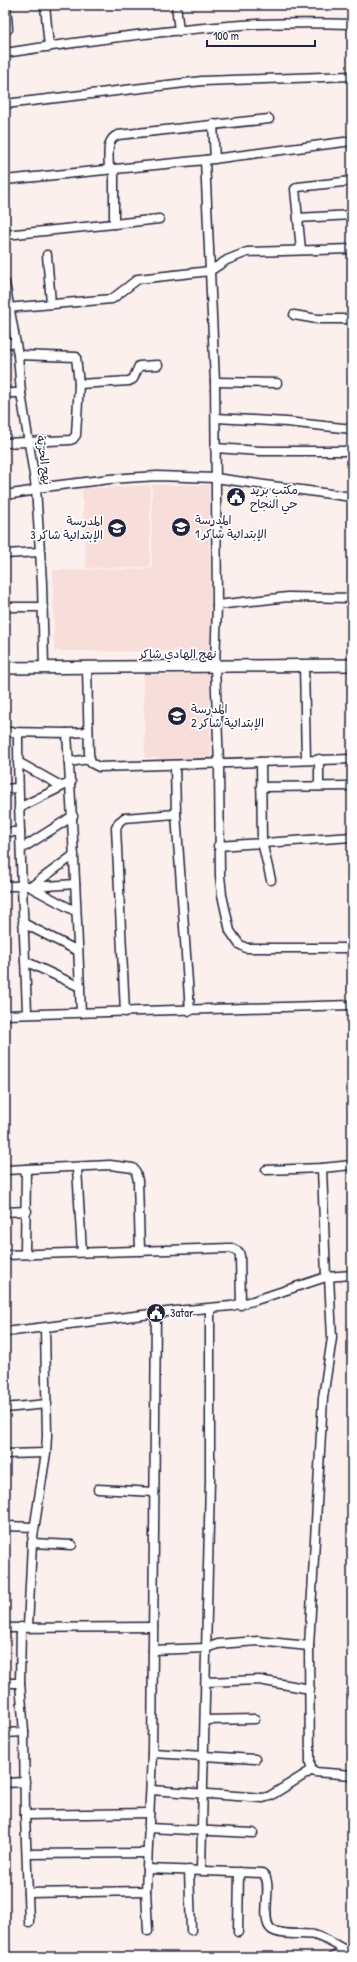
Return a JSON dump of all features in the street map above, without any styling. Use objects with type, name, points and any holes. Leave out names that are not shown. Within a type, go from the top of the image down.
[{"type":"street","points":[[6,5],[8,29]]},
{"type":"street","points":[[46,5],[48,47]]},
{"type":"street","points":[[176,5],[179,31]]},
{"type":"street","points":[[5,53],[110,38],[257,24],[352,24]]},
{"type":"street","points":[[5,104],[202,81],[352,76]]},
{"type":"street","points":[[114,224],[110,142],[114,136],[269,119]]},
{"type":"street","points":[[213,124],[216,159]]},
{"type":"street","points":[[5,180],[216,159],[352,141]]},
{"type":"street","points":[[205,160],[216,418],[215,478],[217,605],[215,667],[219,764],[218,846],[220,876],[226,918],[233,938],[246,948],[352,948]]},
{"type":"street","points":[[301,250],[294,191],[297,188],[352,180]]},
{"type":"street","points":[[298,218],[352,215]]},
{"type":"street","points":[[5,235],[159,219]]},
{"type":"street","points":[[7,308],[51,303],[112,299],[138,279],[143,277],[210,271],[227,260],[247,252],[352,249]]},
{"type":"street","points":[[47,255],[51,303]]},
{"type":"street","name":"نهج الحرّيّة","points":[[5,283],[7,308],[18,355],[21,393],[36,488],[43,607],[44,667]]},
{"type":"street","points":[[294,315],[317,319],[352,320]]},
{"type":"street","points":[[5,343],[15,343]]},
{"type":"street","points":[[5,443],[70,440],[75,437],[79,384],[78,360],[75,356],[18,355]]},
{"type":"street","points":[[79,384],[129,381],[133,379],[139,366],[158,365]]},
{"type":"street","points":[[215,382],[277,383]]},
{"type":"street","points":[[5,393],[21,393]]},
{"type":"street","points":[[216,418],[287,422],[352,429]]},
{"type":"street","points":[[215,448],[260,451],[352,451]]},
{"type":"street","points":[[5,495],[31,491],[36,488],[110,479],[157,476],[215,478],[352,497]]},
{"type":"street","points":[[5,554],[40,552]]},
{"type":"street","points":[[217,605],[288,597],[352,598]]},
{"type":"street","points":[[5,607],[43,607]]},
{"type":"street","points":[[304,665],[306,760]]},
{"type":"street","name":"نهج الهادي شاكر","points":[[5,668],[352,665]]},
{"type":"street","points":[[87,667],[89,759],[95,766],[104,768],[352,759]]},
{"type":"street","points":[[5,732],[67,734],[88,732]]},
{"type":"street","points":[[18,733],[17,788],[21,849],[28,886],[23,923],[27,1013]]},
{"type":"street","points":[[67,734],[73,816],[75,911],[81,1013]]},
{"type":"street","points":[[69,762],[89,759]]},
{"type":"street","points":[[319,759],[319,786]]},
{"type":"street","points":[[18,762],[61,786]]},
{"type":"street","points":[[261,762],[262,842],[271,880]]},
{"type":"street","points":[[175,766],[176,814],[190,1011]]},
{"type":"street","points":[[19,808],[71,782]]},
{"type":"street","points":[[261,787],[352,786]]},
{"type":"street","points":[[5,789],[17,788]]},
{"type":"street","points":[[125,1012],[116,828],[119,822],[124,818],[176,814]]},
{"type":"street","points":[[21,849],[73,816]]},
{"type":"street","points":[[5,832],[20,832]]},
{"type":"street","points":[[218,846],[352,837]]},
{"type":"street","points":[[28,886],[74,855]]},
{"type":"street","points":[[5,886],[75,884]]},
{"type":"street","points":[[28,886],[75,911]]},
{"type":"street","points":[[23,923],[78,951]]},
{"type":"street","points":[[25,961],[80,987]]},
{"type":"street","points":[[5,1015],[27,1013],[190,1011],[352,1005]]},
{"type":"street","points":[[266,1170],[322,1168],[352,1165]]},
{"type":"street","points":[[5,1170],[126,1166],[133,1168],[136,1172],[138,1181],[140,1250]]},
{"type":"street","points":[[77,1168],[82,1252]]},
{"type":"street","points":[[312,1770],[310,1763],[309,1646],[323,1398],[332,1338],[322,1168]]},
{"type":"street","points":[[25,1254],[27,1211],[26,1169]]},
{"type":"street","points":[[5,1212],[27,1211]]},
{"type":"street","points":[[5,1255],[205,1248],[235,1249],[240,1256],[241,1304]]},
{"type":"street","points":[[5,1332],[156,1313],[210,1309],[241,1304],[328,1277],[352,1275]]},
{"type":"street","points":[[201,1870],[204,1794],[210,1474],[210,1309]]},
{"type":"street","points":[[148,1931],[146,1891],[152,1754],[156,1313]]},
{"type":"street","points":[[29,1922],[24,1732],[20,1683],[32,1543],[46,1453],[47,1404],[45,1328]]},
{"type":"street","points":[[5,1408],[47,1404]]},
{"type":"street","points":[[5,1454],[46,1453]]},
{"type":"street","points":[[98,1489],[154,1492]]},
{"type":"street","points":[[5,1526],[34,1527]]},
{"type":"street","points":[[32,1543],[72,1545]]},
{"type":"street","points":[[5,1628],[153,1627]]},
{"type":"street","points":[[153,1650],[206,1648],[218,1644],[258,1641],[309,1646]]},
{"type":"street","points":[[206,1682],[259,1680],[310,1689]]},
{"type":"street","points":[[5,1683],[20,1683]]},
{"type":"street","points":[[205,1720],[255,1719]]},
{"type":"street","points":[[5,1733],[24,1732]]},
{"type":"street","points":[[152,1754],[204,1755],[255,1759]]},
{"type":"street","points":[[312,1770],[319,1773],[352,1775]]},
{"type":"street","points":[[151,1790],[266,1797],[312,1770]]},
{"type":"street","points":[[5,1783],[25,1782]]},
{"type":"street","points":[[25,1815],[149,1813]]},
{"type":"street","points":[[148,1828],[254,1834]]},
{"type":"street","points":[[27,1854],[147,1853]]},
{"type":"street","points":[[147,1869],[262,1873],[266,1876],[268,1923],[273,1931],[282,1933],[304,1933],[349,1948]]},
{"type":"street","points":[[189,1870],[191,1930]]},
{"type":"street","points":[[238,1932],[239,1872]]},
{"type":"street","points":[[28,1893],[146,1891]]},
{"type":"street","points":[[332,1957],[349,1948]]},
{"type":"shaded area","name":"المدرسة الإبتدائية شاكر 3","points":[[150,485],[150,567],[86,568],[82,489]]},
{"type":"shaded area","name":"المدرسة الإبتدائية شاكر 1","points":[[152,485],[209,485],[211,652],[54,651],[53,570],[152,569]]},
{"type":"shaded area","name":"المدرسة الإبتدائية شاكر 2","points":[[209,674],[211,758],[145,758],[143,675]]},
{"type":"place","name":"مكتب بريد حي النجاح","points":[[236,497]]},
{"type":"place","name":"المدرسة الإبتدائية شاكر 1","points":[[181,527]]},
{"type":"place","name":"المدرسة الإبتدائية شاكر 3","points":[[117,528]]},
{"type":"place","name":"المدرسة الإبتدائية شاكر 2","points":[[177,716]]},
{"type":"place","name":"3atar","points":[[156,1313]]}]
